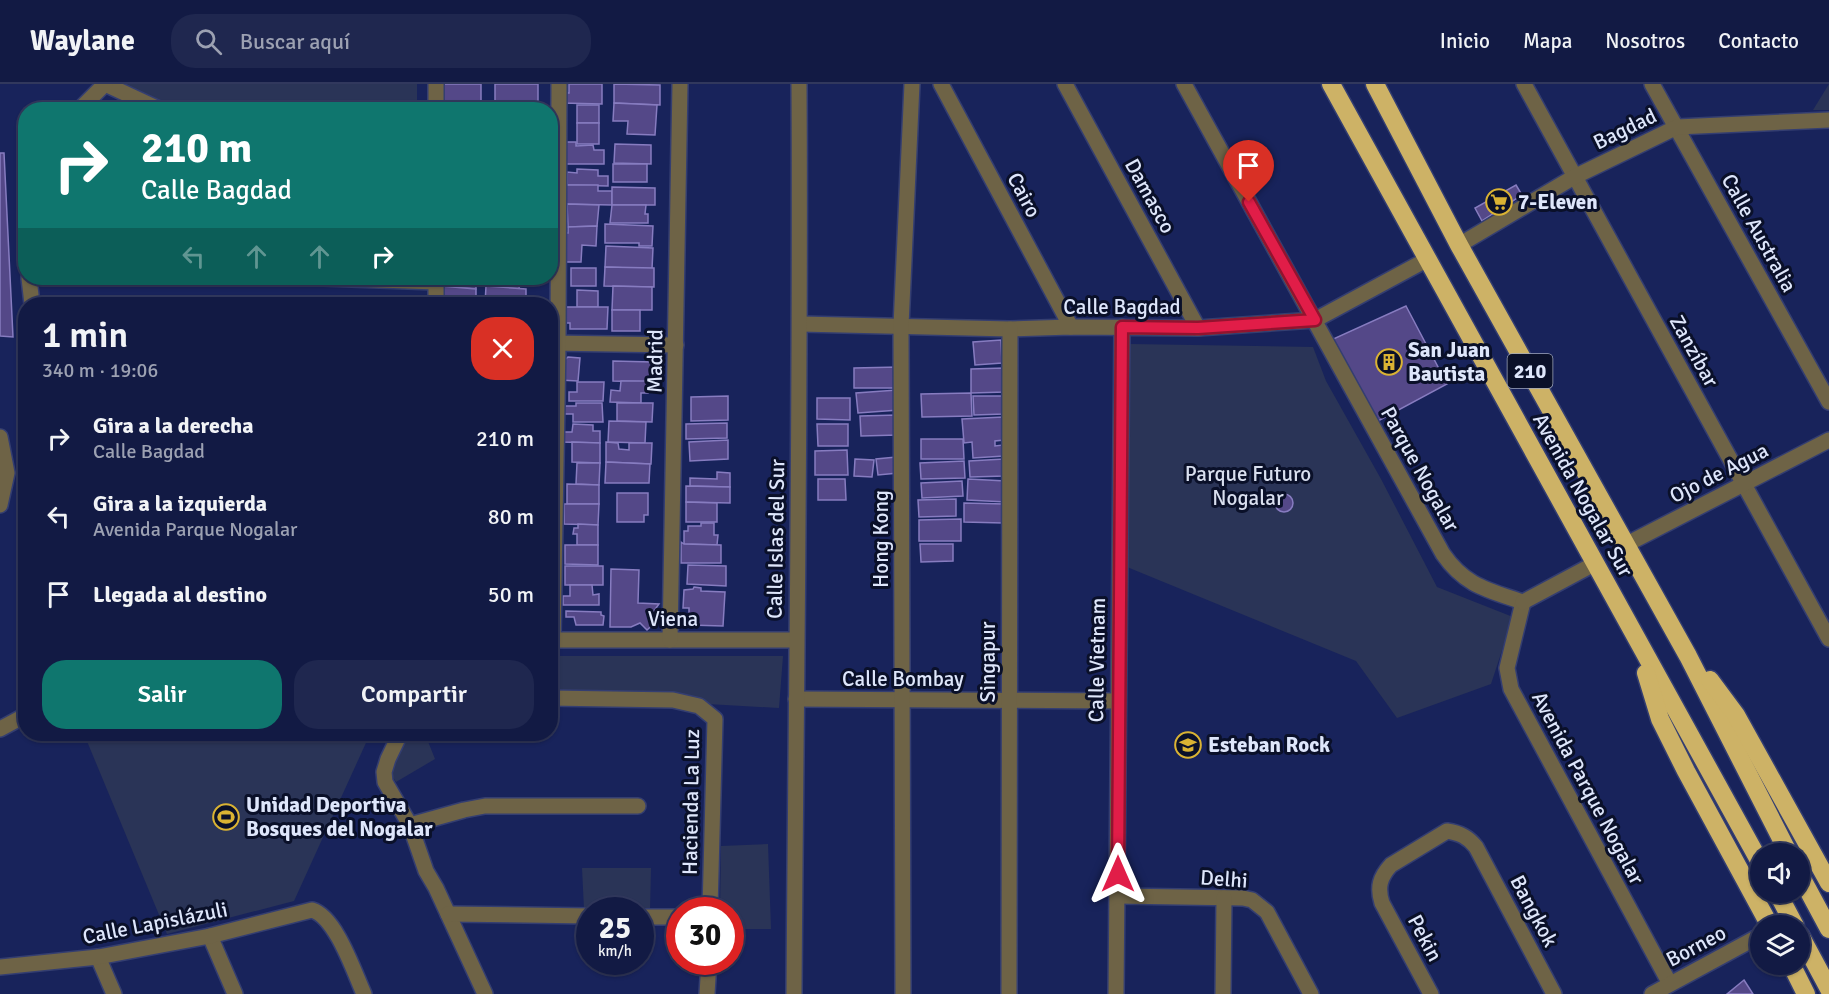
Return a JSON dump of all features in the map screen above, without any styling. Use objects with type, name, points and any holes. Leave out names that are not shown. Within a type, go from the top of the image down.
[{"type":"highway","name":"Avenida Nogalar Sur","points":[[1331,84],[1750,844]]},
{"type":"highway","name":"Avenida Nogalar Sur","points":[[1375,84],[1459,244],[1688,656],[1783,843]]},
{"type":"highway","points":[[1641,648],[1649,685],[1660,719],[1764,915]]},
{"type":"highway","points":[[1688,656],[1716,687],[1736,715],[1829,883]]},
{"type":"highway","points":[[1810,894],[1829,929]]},
{"type":"highway","points":[[1810,953],[1829,988]]},
{"type":"highway","points":[[1796,975],[1806,994]]},
{"type":"street","points":[[87,102],[105,84],[144,102]]},
{"type":"street","points":[[436,84],[436,102]]},
{"type":"street","points":[[558,136],[559,84]]},
{"type":"street","name":"Madrid","points":[[670,640],[680,84]]},
{"type":"street","name":"Calle Islas del Sur","points":[[794,994],[801,324],[799,84]]},
{"type":"street","name":"Hong Kong","points":[[903,994],[902,326],[912,84]]},
{"type":"street","name":"Cairo","points":[[941,84],[1071,327]]},
{"type":"street","name":"Damasco","points":[[1065,84],[1198,328]]},
{"type":"street","points":[[1184,84],[1315,320]]},
{"type":"street","name":"Zanzíbar","points":[[1524,84],[1829,639]]},
{"type":"street","name":"Calle Australia","points":[[1653,84],[1829,402]]},
{"type":"street","name":"Bagdad","points":[[1459,244],[1575,177],[1677,127],[1827,123]]},
{"type":"street","name":"Calle Bagdad","points":[[801,324],[1010,329],[1198,328],[1315,320],[1428,260]]},
{"type":"street","name":"Parque Nogalar","points":[[1315,320],[1453,569],[1484,589],[1523,602]]},
{"type":"street","name":"Calle Vietnam","points":[[1116,994],[1122,327]]},
{"type":"street","name":"Singapur","points":[[1009,994],[1010,329]]},
{"type":"street","points":[[558,343],[676,345]]},
{"type":"street","points":[[0,437],[4,447],[7,473],[0,505]]},
{"type":"street","name":"Ojo de Agua","points":[[1627,544],[1829,440]]},
{"type":"street","points":[[1523,602],[1594,564]]},
{"type":"street","name":"Avenida Parque Nogalar","points":[[1523,602],[1508,668],[1511,689],[1670,984]]},
{"type":"street","name":"Viena","points":[[558,640],[796,640]]},
{"type":"street","name":"Hacienda La Luz","points":[[558,698],[673,700],[699,706],[715,719],[710,897]]},
{"type":"street","name":"Calle Bombay","points":[[796,699],[1118,701]]},
{"type":"street","points":[[0,729],[18,719]]},
{"type":"street","points":[[397,741],[384,772],[385,782],[410,825],[426,871],[484,994]]},
{"type":"street","points":[[410,825],[485,806],[638,806]]},
{"type":"street","name":"Pekin","points":[[1431,994],[1382,903],[1378,891],[1380,882],[1391,865],[1447,831],[1463,835],[1470,839],[1476,847]]},
{"type":"street","name":"Bangkok","points":[[1476,847],[1554,994]]},
{"type":"street","name":"Delhi","points":[[1118,896],[1252,900],[1267,912],[1311,994]]},
{"type":"street","points":[[1223,994],[1224,898]]},
{"type":"street","name":"Calle Lapislázuli","points":[[0,967],[98,957],[210,936],[303,910],[316,911],[325,919],[340,941],[364,994]]},
{"type":"street","points":[[448,914],[576,916]]},
{"type":"street","points":[[210,936],[236,994]]},
{"type":"street","name":"Borneo","points":[[1652,994],[1750,940]]},
{"type":"street","points":[[98,957],[114,994]]},
{"type":"street","points":[[707,994],[708,975]]},
{"type":"green space","points":[[122,84],[417,84],[417,102],[164,102],[120,86]]},
{"type":"green space","points":[[1829,84],[1829,110],[1813,110]]},
{"type":"green space","name":"Parque Futuro Nogalar","points":[[1130,344],[1313,347],[1326,381],[1381,479],[1437,587],[1513,617],[1491,684],[1397,718],[1356,661],[1127,567]]},
{"type":"green space","points":[[558,656],[783,656],[779,708],[558,695]]},
{"type":"green space","name":"Unidad Deportiva Bosques del Nogalar","points":[[87,741],[367,741],[294,901],[167,934]]},
{"type":"green space","points":[[402,741],[428,741],[435,759],[396,782],[388,770]]},
{"type":"green space","points":[[768,844],[771,929],[744,929],[744,897],[720,897],[721,846]]},
{"type":"green space","points":[[582,868],[651,868],[650,897],[583,897]]},
{"type":"building","points":[[444,84],[481,84],[481,102],[444,102]]},
{"type":"building","points":[[495,84],[538,84],[538,102],[495,102]]},
{"type":"building","points":[[569,84],[602,84],[602,104],[562,103],[562,93],[569,93]]},
{"type":"building","points":[[614,84],[660,85],[660,105],[614,103]]},
{"type":"building","points":[[614,103],[657,105],[655,135],[627,134],[628,121],[613,121]]},
{"type":"building","points":[[577,105],[599,105],[599,123],[577,123]]},
{"type":"building","points":[[577,123],[599,123],[599,144],[577,144]]},
{"type":"building","points":[[561,142],[576,142],[576,146],[593,145],[594,150],[604,150],[604,164],[561,164]]},
{"type":"building","points":[[615,144],[651,145],[651,164],[614,163]]},
{"type":"building","points":[[0,153],[4,153],[13,337],[0,336]]},
{"type":"building","points":[[613,164],[647,164],[647,182],[613,182]]},
{"type":"building","points":[[577,169],[598,170],[598,176],[608,176],[608,186],[567,185],[567,172],[577,173]]},
{"type":"building","points":[[563,185],[598,185],[598,191],[612,191],[612,205],[563,204]]},
{"type":"building","name":"7-Eleven","points":[[1516,185],[1522,195],[1482,221],[1475,208]]},
{"type":"building","points":[[612,187],[655,188],[655,205],[612,205]]},
{"type":"building","points":[[567,204],[599,205],[597,226],[568,227]]},
{"type":"building","points":[[612,205],[646,205],[645,214],[648,214],[648,223],[610,223]]},
{"type":"building","points":[[605,224],[653,226],[652,246],[639,246],[639,243],[605,243]]},
{"type":"building","points":[[597,226],[596,246],[582,245],[581,262],[563,262],[563,233],[568,233],[568,227]]},
{"type":"building","points":[[606,246],[653,248],[652,269],[605,267]]},
{"type":"building","points":[[605,267],[654,268],[654,287],[604,286]]},
{"type":"building","points":[[571,268],[596,268],[596,286],[571,286]]},
{"type":"building","points":[[447,285],[476,285],[476,289],[447,287]]},
{"type":"building","points":[[482,285],[519,285],[519,289]]},
{"type":"building","points":[[441,286],[476,289],[476,297],[441,297]]},
{"type":"building","points":[[486,286],[526,289],[526,297],[485,297]]},
{"type":"building","points":[[613,286],[652,287],[652,310],[612,310]]},
{"type":"building","points":[[577,290],[598,291],[598,307],[577,307]]},
{"type":"building","name":"San Juan Bautista","points":[[1406,306],[1447,384],[1378,421],[1331,340]]},
{"type":"building","points":[[563,307],[608,307],[607,329],[570,329],[570,323],[562,323]]},
{"type":"building","points":[[612,310],[640,310],[640,331],[612,331]]},
{"type":"building","points":[[1001,340],[1002,363],[975,365],[973,342]]},
{"type":"building","points":[[568,357],[580,358],[578,381],[559,380],[561,363]]},
{"type":"building","points":[[613,361],[652,362],[651,382],[613,381]]},
{"type":"building","points":[[899,367],[899,388],[854,388],[854,368]]},
{"type":"building","points":[[1004,368],[1005,392],[971,393],[971,369]]},
{"type":"building","points":[[621,381],[648,381],[648,393],[641,393],[641,403],[610,402],[611,390],[620,391]]},
{"type":"building","points":[[577,382],[604,382],[603,401],[569,401],[569,392],[577,392]]},
{"type":"building","points":[[897,390],[899,410],[858,413],[856,393]]},
{"type":"building","points":[[971,393],[972,416],[922,417],[921,394]]},
{"type":"building","points":[[728,396],[728,420],[691,421],[691,397]]},
{"type":"building","points":[[973,396],[1003,396],[1004,414],[974,415]]},
{"type":"building","points":[[817,398],[850,398],[850,420],[817,419]]},
{"type":"building","points":[[576,403],[602,403],[603,422],[573,422],[573,414],[564,414],[564,406],[576,406]]},
{"type":"building","points":[[617,403],[653,403],[652,422],[617,421]]},
{"type":"building","points":[[897,415],[898,435],[861,436],[860,416]]},
{"type":"building","points":[[1003,417],[1004,440],[995,441],[995,446],[1003,445],[1004,456],[973,458],[972,442],[964,443],[962,419]]},
{"type":"building","points":[[609,421],[646,422],[645,443],[608,442]]},
{"type":"building","points":[[727,423],[727,438],[686,439],[686,424]]},
{"type":"building","points":[[573,424],[593,425],[593,431],[600,431],[600,443],[561,442],[562,432],[572,432]]},
{"type":"building","points":[[817,424],[848,424],[848,446],[818,446]]},
{"type":"building","points":[[921,439],[963,439],[964,459],[921,459]]},
{"type":"building","points":[[728,440],[728,459],[690,461],[689,442]]},
{"type":"building","points":[[572,442],[600,443],[600,463],[572,462]]},
{"type":"building","points":[[606,442],[618,443],[619,449],[629,450],[629,443],[652,443],[651,464],[606,462]]},
{"type":"building","points":[[847,450],[848,475],[815,475],[815,451]]},
{"type":"building","points":[[896,457],[898,473],[878,475],[876,459]]},
{"type":"building","points":[[855,459],[874,460],[872,477],[854,476]]},
{"type":"building","points":[[1004,459],[1005,476],[970,477],[969,461]]},
{"type":"building","points":[[964,461],[965,478],[921,479],[920,463]]},
{"type":"building","points":[[606,462],[650,464],[649,483],[605,483]]},
{"type":"building","points":[[577,463],[600,463],[599,485],[576,484]]},
{"type":"building","points":[[717,472],[730,473],[730,487],[690,486],[690,478],[717,479]]},
{"type":"building","points":[[818,479],[845,479],[846,500],[818,500]]},
{"type":"building","points":[[968,479],[1006,481],[1006,502],[967,500]]},
{"type":"building","points":[[962,481],[963,496],[922,498],[921,483]]},
{"type":"building","points":[[567,484],[599,485],[599,504],[567,504]]},
{"type":"building","points":[[686,486],[730,487],[730,503],[686,502]]},
{"type":"building","points":[[617,493],[648,493],[648,515],[644,515],[644,522],[617,522]]},
{"type":"building","points":[[1284,494],[1292,499],[1293,503],[1288,511],[1284,512],[1276,507],[1275,503],[1280,495]]},
{"type":"building","points":[[956,499],[956,516],[919,517],[918,500]]},
{"type":"building","points":[[686,502],[717,503],[717,522],[686,522]]},
{"type":"building","points":[[964,503],[1004,504],[1003,523],[964,522]]},
{"type":"building","points":[[564,504],[599,504],[598,525],[564,524]]},
{"type":"building","points":[[961,519],[961,541],[919,541],[919,520]]},
{"type":"building","points":[[701,523],[714,523],[714,535],[718,535],[717,545],[684,544],[684,531],[688,531],[688,526],[701,526]]},
{"type":"building","points":[[578,524],[598,525],[598,545],[577,545],[577,534],[573,534]]},
{"type":"building","points":[[681,542],[721,545],[721,563],[681,563]]},
{"type":"building","points":[[920,544],[953,544],[953,561],[921,562]]},
{"type":"building","points":[[565,545],[598,545],[598,565],[565,564]]},
{"type":"building","points":[[688,565],[726,566],[726,586],[687,584]]},
{"type":"building","points":[[565,566],[603,566],[603,585],[565,585]]},
{"type":"building","points":[[611,569],[639,570],[638,603],[659,604],[651,615],[657,621],[647,630],[640,623],[631,627],[610,627]]},
{"type":"building","points":[[570,585],[592,585],[593,595],[599,594],[599,605],[563,605],[563,596],[570,596]]},
{"type":"building","points":[[694,587],[701,588],[701,591],[725,592],[723,626],[689,625],[689,608],[683,608],[684,590]]},
{"type":"building","points":[[566,611],[601,612],[604,616],[603,625],[576,625],[574,617],[566,617]]},
{"type":"building","points":[[1744,980],[1753,994],[1727,994]]},
{"type":"place","name":"7-Eleven","points":[[1499,202]]},
{"type":"place","name":"San Juan Bautista","points":[[1389,362]]},
{"type":"place","name":"Esteban Rock","points":[[1188,745]]},
{"type":"place","name":"Unidad Deportiva Bosques del Nogalar","points":[[226,817]]},
{"type":"route","points":[[1118,874],[1122,327],[1198,328],[1315,320],[1249,202]]}]
